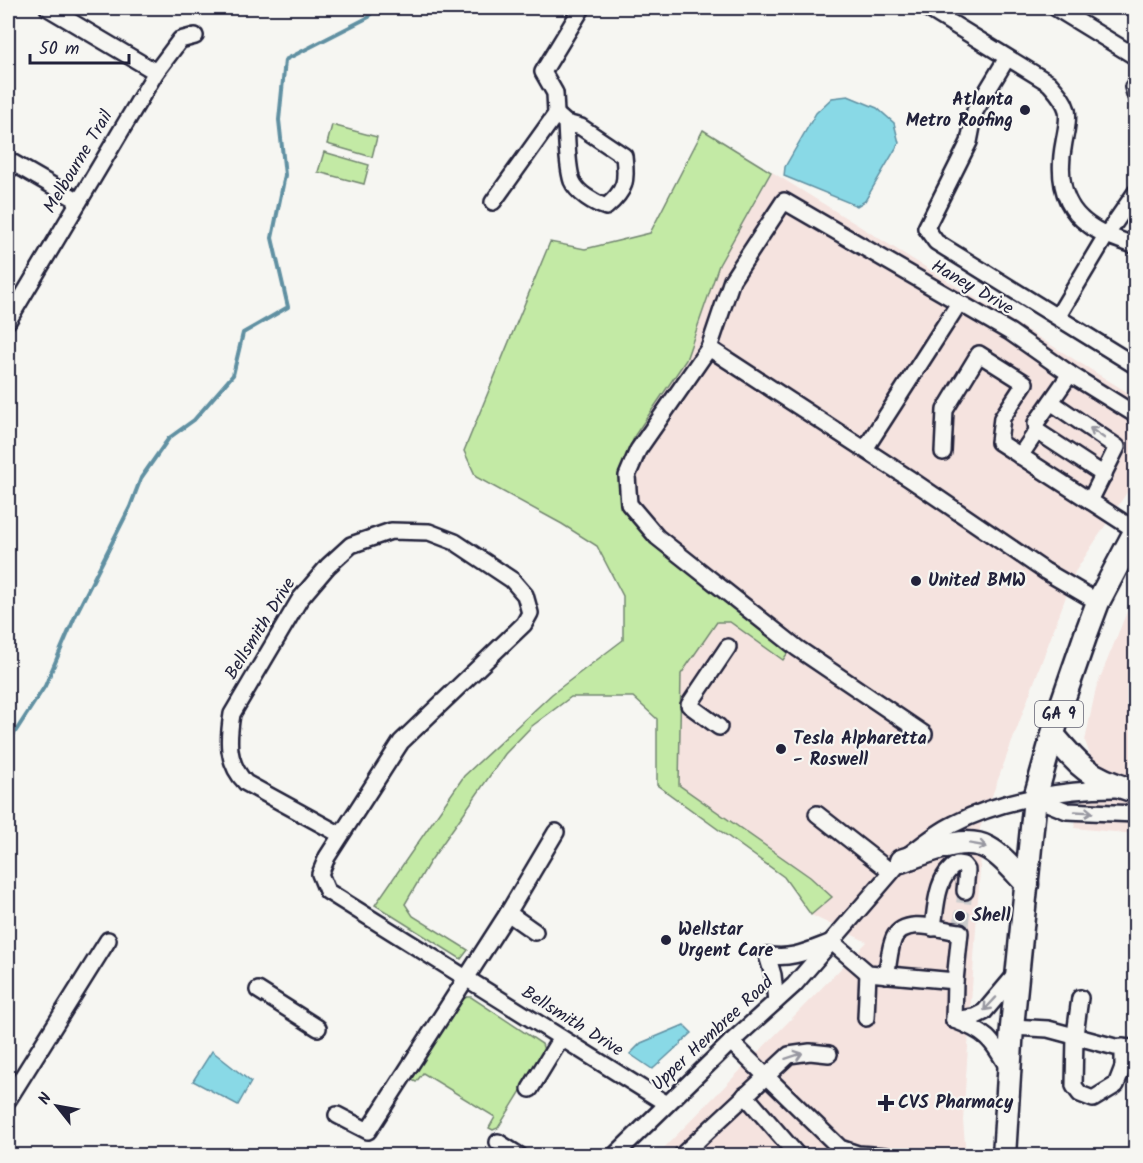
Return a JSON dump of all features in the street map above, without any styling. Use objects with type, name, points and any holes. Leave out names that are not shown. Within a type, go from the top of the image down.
[{"type":"highway","name":"GA 9","points":[[1004,1155],[1008,1068],[1035,798],[1072,673],[1098,602],[1135,530]]},
{"type":"highway","points":[[1053,735],[1087,772],[1103,781],[1132,789]]},
{"type":"highway","points":[[896,866],[948,846],[963,843],[976,844],[987,847],[1027,884]]},
{"type":"street","points":[[48,8],[156,72]]},
{"type":"street","points":[[561,119],[581,127],[624,156],[627,179],[615,199],[606,207],[597,204],[583,194],[573,182],[555,93],[543,72],[582,8]]},
{"type":"street","points":[[927,8],[1049,83],[1062,99],[1067,110],[1068,121],[1060,162],[1062,189],[1069,203],[1078,216],[1090,226],[1136,246]]},
{"type":"street","points":[[1056,8],[1136,57]]},
{"type":"street","name":"Melbourne Trail","points":[[8,321],[156,72],[180,40],[195,36]]},
{"type":"street","points":[[1007,58],[975,111],[969,142],[926,228],[936,242],[1136,366]]},
{"type":"street","points":[[1136,84],[1133,87],[1136,97]]},
{"type":"street","points":[[493,202],[561,119]]},
{"type":"street","points":[[8,160],[79,201]]},
{"type":"street","points":[[1058,316],[1107,234],[1136,192]]},
{"type":"street","name":"Haney Drive","points":[[709,348],[732,280],[784,201],[1010,332],[1070,374],[1136,415]]},
{"type":"street","points":[[865,449],[959,303]]},
{"type":"street","points":[[924,734],[782,636],[657,537],[629,504],[627,476],[638,450],[709,348],[865,449],[1045,571],[1098,602]]},
{"type":"street","points":[[943,452],[945,410],[979,354],[1025,383],[1002,418],[999,442],[1135,530]]},
{"type":"street","points":[[1070,374],[1035,426],[1037,431],[1104,476]]},
{"type":"street","points":[[1051,402],[1117,447],[1090,501]]},
{"type":"street","points":[[1020,456],[1037,431]]},
{"type":"street","name":"Bellsmith Drive","points":[[341,835],[246,783],[237,774],[229,753],[232,714],[300,598],[328,566],[351,545],[392,531],[429,532],[455,542],[512,580],[525,595],[530,613],[524,624],[401,742],[327,858],[320,874],[327,891],[667,1104]]},
{"type":"street","points":[[719,727],[689,705],[728,647]]},
{"type":"street","name":"Upper Hembree Road","points":[[614,1155],[731,1042],[794,986],[896,866],[952,825],[977,812],[1007,803],[1084,789],[1132,789]]},
{"type":"street","points":[[1035,798],[1067,811],[1136,814]]},
{"type":"street","points":[[817,814],[896,866]]},
{"type":"street","points":[[337,1114],[368,1131],[508,913],[556,832]]},
{"type":"street","points":[[933,928],[938,895],[944,877],[957,864],[967,870],[965,891]]},
{"type":"street","points":[[508,913],[534,932]]},
{"type":"street","points":[[886,975],[893,941],[902,929],[912,925],[960,929],[954,1020]]},
{"type":"street","points":[[8,1100],[108,939]]},
{"type":"street","points":[[776,1001],[773,975],[767,955],[779,958],[792,956],[832,942],[868,973],[955,981]]},
{"type":"street","points":[[866,1018],[868,973]]},
{"type":"street","points":[[954,1020],[974,1017],[984,1012],[1017,973]]},
{"type":"street","points":[[258,990],[318,1028]]},
{"type":"street","points":[[1012,1027],[1048,1029],[1075,1035],[1115,1047],[1129,1047],[1116,1085],[1093,1099],[1080,1094],[1074,1086],[1075,1035],[1080,998]]},
{"type":"street","points":[[954,1020],[973,1027],[996,1044],[1008,1068]]},
{"type":"street","points":[[530,1089],[561,1038]]},
{"type":"street","points":[[731,1042],[840,1148],[856,1154],[886,1155]]},
{"type":"street","points":[[681,1155],[789,1055],[810,1052],[829,1054]]},
{"type":"street","points":[[745,1095],[798,1155]]},
{"type":"street","points":[[498,1142],[520,1155]]},
{"type":"shaded area","points":[[772,172],[1135,397],[1135,480],[1075,572],[980,828],[981,855],[963,1121],[966,1155],[657,1155],[867,942],[811,915],[831,897],[810,877],[679,785],[681,674],[717,622],[730,622],[783,660],[789,651],[660,550],[633,522],[621,504],[619,475],[635,435],[686,360],[719,265]]},
{"type":"shaded area","points":[[1135,592],[1135,834],[1074,828],[1093,763],[1085,741],[1096,688]]},
{"type":"green space","points":[[332,125],[377,137],[372,157],[327,144]]},
{"type":"green space","points":[[703,130],[771,172],[719,265],[686,360],[635,435],[619,475],[621,504],[633,522],[660,550],[789,651],[783,660],[730,622],[717,622],[681,674],[679,785],[810,877],[832,897],[811,915],[784,877],[657,785],[657,719],[633,697],[571,697],[532,726],[505,754],[429,863],[405,904],[413,916],[468,950],[461,959],[375,905],[464,776],[552,694],[623,640],[623,596],[597,546],[476,477],[464,451],[550,242],[585,249],[650,233]]},
{"type":"green space","points":[[324,152],[369,165],[364,184],[318,172]]},
{"type":"green space","points":[[471,997],[542,1044],[544,1050],[542,1057],[498,1128],[493,1130],[489,1128],[495,1117],[423,1073],[416,1082],[411,1076],[457,1002]]},
{"type":"water","points":[[848,96],[877,108],[894,123],[899,143],[865,201],[857,206],[784,176],[785,167],[816,113],[832,98]]},
{"type":"water","points":[[684,1025],[692,1033],[654,1068],[652,1069],[630,1054],[641,1043]]},
{"type":"water","points":[[212,1051],[251,1082],[238,1105],[193,1081]]},
{"type":"waterway","points":[[8,743],[45,686],[77,612],[130,507],[141,478],[169,438],[194,420],[233,375],[243,333],[288,307],[272,238],[285,175],[279,120],[285,60],[369,17],[374,8]]},
{"type":"tunnel","points":[[961,926],[965,891]]},
{"type":"place","name":"Atlanta Metro Roofing","points":[[1025,110]]},
{"type":"place","name":"United BMW","points":[[916,581]]},
{"type":"place","name":"Tesla Alpharetta - Roswell","points":[[781,749]]},
{"type":"place","name":"Shell","points":[[960,916]]},
{"type":"place","name":"Wellstar Urgent Care","points":[[666,940]]},
{"type":"place","name":"CVS Pharmacy","points":[[886,1103]]}]
